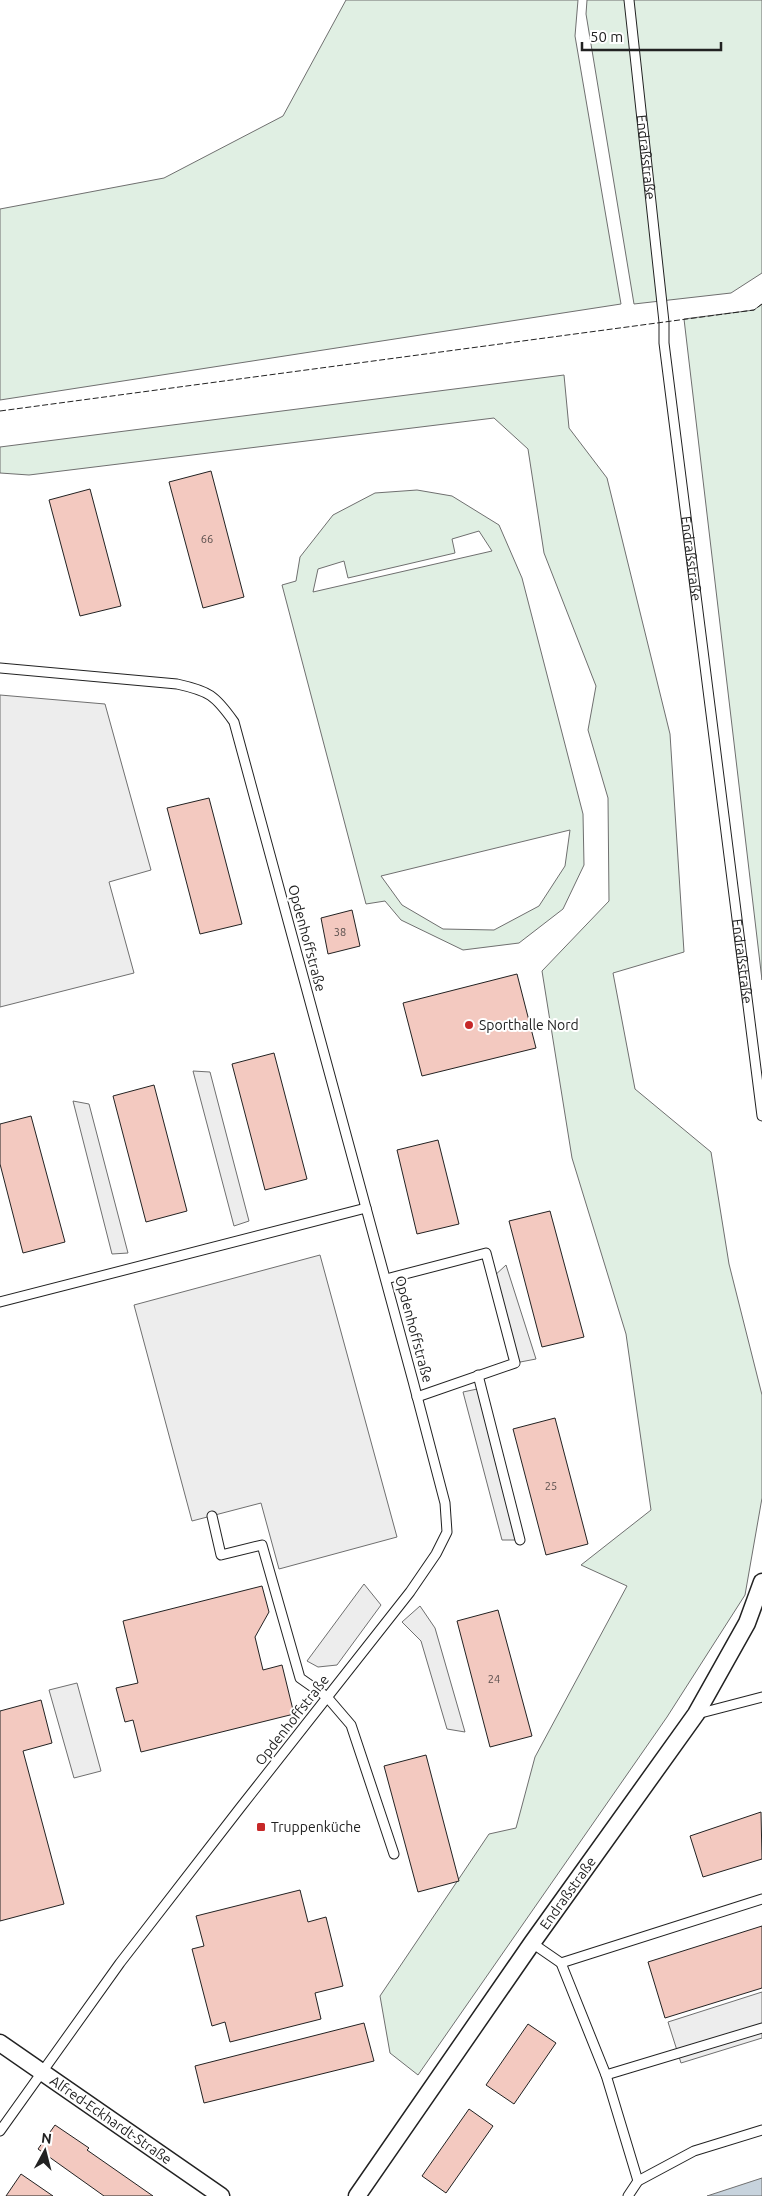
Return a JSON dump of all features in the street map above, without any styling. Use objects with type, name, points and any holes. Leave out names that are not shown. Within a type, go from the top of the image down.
[{"type":"street","name":"Endraßstraße","points":[[357,2196],[532,1942],[696,1714],[747,1622],[762,1582]]},
{"type":"street","name":"Alfred-Eckhardt-Straße","points":[[0,2043],[221,2196]]},
{"type":"lane","name":"Endraßstraße","points":[[629,0],[664,322],[664,343],[762,1116]]},
{"type":"lane","name":"Opdenhoffstraße","points":[[0,668],[176,684],[201,690],[219,700],[234,722],[445,1503],[447,1532],[436,1554],[410,1592],[120,1963],[0,2132]]},
{"type":"lane","points":[[0,1302],[366,1208]]},
{"type":"lane","points":[[386,1279],[486,1253],[515,1363],[417,1397]]},
{"type":"lane","points":[[478,1375],[520,1540]]},
{"type":"lane","points":[[212,1516],[221,1555],[262,1544],[300,1678],[327,1698],[351,1725],[394,1854]]},
{"type":"lane","points":[[696,1714],[762,1697]]},
{"type":"lane","points":[[561,1963],[762,1899]]},
{"type":"lane","points":[[532,1942],[561,1963],[606,2075],[638,2181]]},
{"type":"lane","points":[[606,2075],[762,2028]]},
{"type":"lane","points":[[628,2196],[638,2181],[694,2151],[762,2130]]},
{"type":"green space","points":[[346,0],[578,0],[575,36],[621,304],[0,400],[0,209],[164,178],[283,116]]},
{"type":"green space","points":[[587,0],[762,0],[762,273],[731,293],[634,304],[586,14]]},
{"type":"green space","points":[[762,304],[762,980],[684,319],[754,310]]},
{"type":"green space","points":[[564,375],[569,428],[607,478],[670,734],[684,952],[613,973],[635,1089],[711,1152],[729,1264],[762,1395],[762,1498],[745,1595],[667,1717],[418,2075],[390,2053],[380,1996],[489,1834],[516,1828],[535,1757],[627,1586],[581,1565],[651,1510],[626,1334],[572,1158],[542,971],[609,901],[608,798],[588,730],[596,686],[544,553],[528,449],[494,418],[29,475],[0,473],[0,447]]},
{"type":"green space","points":[[417,490],[452,496],[499,525],[522,578],[583,814],[584,865],[563,909],[519,943],[463,950],[401,920],[385,901],[366,904],[282,585],[296,581],[300,557],[333,515],[375,493]],"holes":[[[479,531],[492,551],[313,592],[318,569],[344,561],[348,578],[455,553],[452,539]],[[570,830],[565,866],[539,906],[494,930],[443,929],[402,905],[381,876]]]},
{"type":"shaded area","points":[[0,695],[105,704],[151,870],[109,882],[134,973],[0,1007]]},
{"type":"shaded area","points":[[193,1071],[210,1072],[249,1221],[234,1226]]},
{"type":"shaded area","points":[[73,1101],[89,1104],[128,1253],[112,1254]]},
{"type":"shaded area","points":[[320,1255],[397,1537],[279,1569],[261,1503],[192,1521],[134,1305]]},
{"type":"shaded area","points":[[506,1265],[536,1359],[515,1363],[492,1278]]},
{"type":"shaded area","points":[[482,1388],[520,1540],[502,1540],[463,1392]]},
{"type":"shaded area","points":[[364,1584],[381,1605],[337,1665],[318,1667],[307,1661]]},
{"type":"shaded area","points":[[420,1606],[435,1628],[465,1732],[447,1729],[421,1641],[402,1622]]},
{"type":"shaded area","points":[[77,1683],[101,1771],[74,1778],[49,1690]]},
{"type":"shaded area","points":[[762,1992],[762,2038],[681,2063],[668,2022]]},
{"type":"shaded area","points":[[762,2178],[762,2196],[707,2196]]},
{"type":"building","points":[[211,471],[244,597],[203,608],[169,482]]},
{"type":"building","points":[[90,489],[121,606],[80,616],[49,500]]},
{"type":"building","points":[[209,798],[242,924],[200,934],[167,808]]},
{"type":"building","points":[[352,910],[360,946],[328,954],[321,918]]},
{"type":"building","name":"Sporthalle Nord","points":[[517,974],[536,1048],[422,1076],[403,1003]]},
{"type":"building","points":[[274,1053],[307,1179],[265,1190],[232,1064]]},
{"type":"building","points":[[154,1085],[187,1211],[146,1222],[113,1096]]},
{"type":"building","points":[[31,1116],[65,1242],[23,1253],[0,1164],[0,1124]]},
{"type":"building","points":[[438,1140],[459,1224],[417,1234],[397,1150]]},
{"type":"building","points":[[550,1211],[584,1337],[542,1347],[509,1221]]},
{"type":"building","points":[[555,1418],[588,1544],[546,1555],[513,1429]]},
{"type":"building","points":[[262,1586],[269,1612],[255,1637],[263,1670],[282,1665],[294,1714],[141,1752],[133,1720],[125,1722],[116,1688],[138,1683],[123,1621]]},
{"type":"building","points":[[498,1610],[532,1736],[490,1747],[457,1621]]},
{"type":"building","points":[[41,1700],[52,1743],[23,1751],[64,1904],[0,1921],[0,1711]]},
{"type":"building","points":[[426,1755],[459,1881],[418,1892],[384,1766]]},
{"type":"building","points":[[761,1812],[762,1859],[703,1877],[690,1836]]},
{"type":"building","points":[[300,1890],[308,1922],[326,1917],[343,1986],[315,1993],[321,2019],[230,2042],[225,2022],[212,2026],[192,1949],[204,1946],[196,1916]]},
{"type":"building","points":[[762,1926],[762,1988],[665,2018],[648,1962]]},
{"type":"building","points":[[364,2023],[374,2061],[204,2103],[195,2066]]},
{"type":"building","points":[[528,2024],[556,2043],[514,2104],[486,2085]]},
{"type":"building","points":[[469,2109],[493,2126],[446,2193],[422,2176]]},
{"type":"building","points":[[55,2125],[153,2196],[104,2196],[38,2149]]},
{"type":"building","points":[[21,2174],[53,2196],[6,2196]]},
{"type":"fence","points":[[0,411],[754,310],[762,304]]},
{"type":"place","name":"Sporthalle Nord","points":[[469,1025]]},
{"type":"place","name":"Truppenküche","points":[[261,1827]]}]
